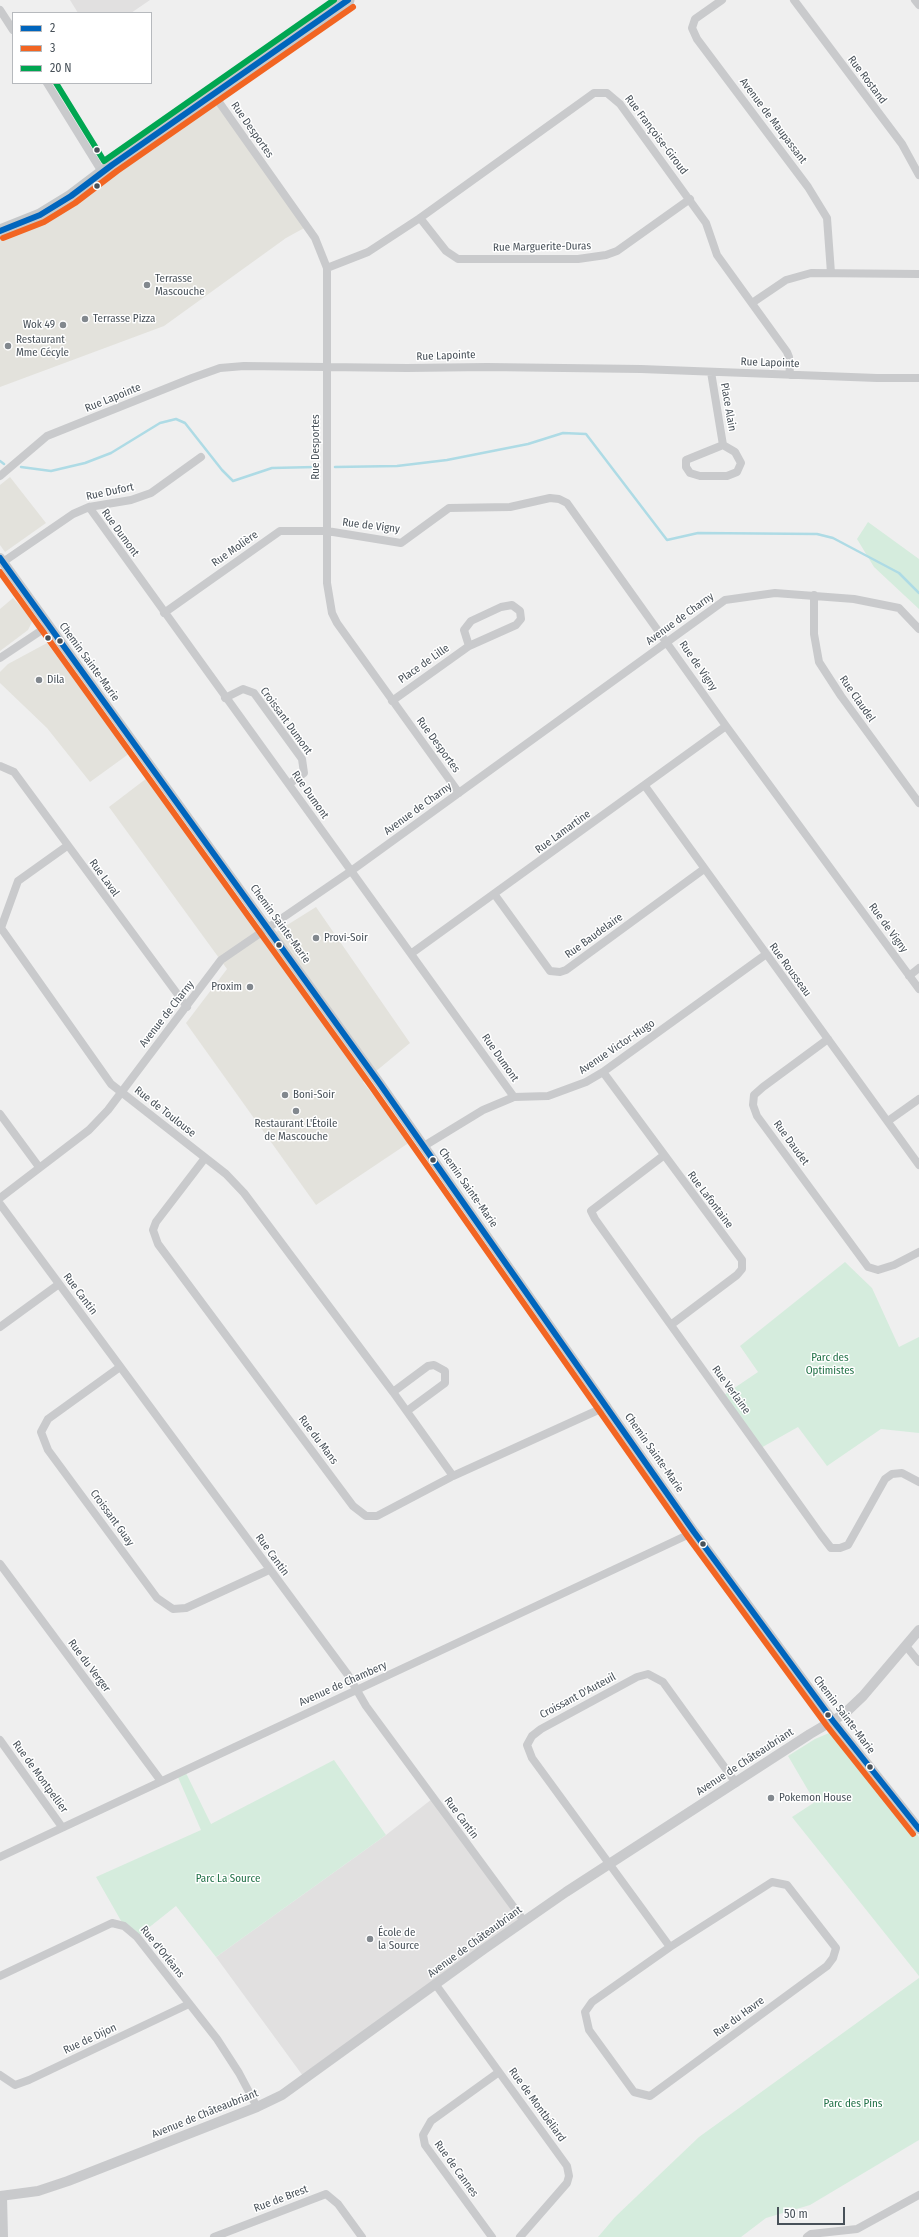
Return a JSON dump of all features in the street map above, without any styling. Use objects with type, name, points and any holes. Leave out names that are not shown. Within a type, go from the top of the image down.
[{"type":"main road","points":[[0,231],[40,215],[71,196],[102,172],[348,0]]},
{"type":"street","name":"Avenue de Maupassant","points":[[722,0],[695,19],[692,28],[697,40],[808,187],[827,218],[831,273]]},
{"type":"street","name":"Rue Rostand","points":[[794,0],[902,144],[919,175]]},
{"type":"street","points":[[915,0],[919,5]]},
{"type":"street","points":[[0,10],[12,28]]},
{"type":"street","points":[[48,84],[102,172]]},
{"type":"street","name":"Rue Françoise-Giroud","points":[[327,268],[368,252],[420,218],[594,93],[607,93],[620,104],[706,223],[717,255],[787,352],[789,357],[790,375]]},
{"type":"street","name":"Rue Desportes","points":[[214,95],[315,238],[327,268],[327,583],[332,612],[337,624],[458,793]]},
{"type":"street","name":"Rue Marguerite-Duras","points":[[420,218],[446,252],[458,259],[578,259],[606,255],[617,251],[690,199]]},
{"type":"street","points":[[752,303],[786,280],[811,273],[919,274]]},
{"type":"street","name":"Rue Lapointe","points":[[0,476],[47,436],[220,368],[244,366],[327,368],[487,366],[919,378]]},
{"type":"street","name":"Place Alain","points":[[711,372],[723,445]]},
{"type":"street","name":"Place Alain","points":[[723,445],[735,452],[738,457],[741,463],[737,472],[728,476],[700,476],[690,473],[686,467],[686,460],[723,445]]},
{"type":"street","name":"Rue Dufort","points":[[1,560],[73,514],[88,507],[131,500],[151,493],[201,457]]},
{"type":"street","name":"Rue de Vigny","points":[[327,531],[401,543],[449,508],[510,507],[550,498],[559,499],[567,503],[667,641],[726,726],[919,989]]},
{"type":"street","name":"Rue Dumont","points":[[88,507],[225,698],[412,953],[514,1097]]},
{"type":"street","name":"Rue Molière","points":[[164,613],[280,532],[327,531]]},
{"type":"street","name":"Chemin Sainte-Marie","points":[[1,560],[268,927],[424,1146],[694,1532],[833,1721],[919,1829]]},
{"type":"street","name":"Avenue de Charny","points":[[0,1198],[39,1167],[55,1158],[89,1130],[187,1008],[221,960],[351,871],[725,600],[775,593],[814,594],[854,599],[899,608],[919,629]]},
{"type":"street","name":"Rue Claudel","points":[[814,594],[814,634],[819,662],[841,696],[919,803]]},
{"type":"street","name":"Place de Lille","points":[[392,701],[469,646],[516,625],[521,619],[520,611],[512,604],[501,607],[471,621],[464,630],[469,646]]},
{"type":"street","points":[[0,658],[48,626]]},
{"type":"street","name":"Croissant Dumont","points":[[225,698],[242,688],[254,693],[302,759],[304,773],[289,784]]},
{"type":"street","name":"Rue Lamartine","points":[[412,953],[726,726]]},
{"type":"street","name":"Rue Laval","points":[[0,766],[14,772],[187,1008]]},
{"type":"street","name":"Rue Rousseau","points":[[644,786],[765,955],[919,1165]]},
{"type":"street","name":"Rue de Toulouse","points":[[67,846],[18,881],[1,928],[111,1084],[226,1174],[244,1193],[393,1392],[453,1476]]},
{"type":"street","name":"Rue Baudelaire","points":[[495,894],[550,971],[560,972],[566,970],[704,869]]},
{"type":"street","name":"Avenue Victor-Hugo","points":[[424,1146],[483,1110],[514,1097],[548,1096],[586,1082],[603,1072],[765,955]]},
{"type":"street","points":[[909,976],[919,968]]},
{"type":"street","name":"Rue Daudet","points":[[828,1039],[754,1095],[753,1105],[757,1116],[868,1267],[878,1270],[894,1265],[919,1252]]},
{"type":"street","name":"Rue Lafontaine","points":[[603,1072],[663,1156],[742,1260],[742,1269],[737,1276],[672,1324]]},
{"type":"street","points":[[888,1122],[919,1099]]},
{"type":"street","points":[[0,1114],[39,1167]]},
{"type":"street","name":"Rue Verlaine","points":[[663,1156],[591,1211],[595,1219],[672,1324],[721,1397],[831,1548],[840,1548],[848,1545],[884,1479],[892,1474],[902,1473],[919,1482]]},
{"type":"street","name":"Rue du Mans","points":[[205,1158],[156,1222],[153,1230],[158,1244],[353,1506],[366,1516],[376,1516],[453,1476],[607,1406]]},
{"type":"street","name":"Rue Cantin","points":[[0,1204],[358,1691],[366,1706],[524,1921]]},
{"type":"street","points":[[0,1327],[59,1284]]},
{"type":"street","points":[[393,1392],[428,1366],[434,1365],[445,1371],[445,1383],[406,1411]]},
{"type":"street","name":"Croissant Guay","points":[[120,1367],[48,1420],[41,1432],[48,1450],[157,1598],[173,1609],[186,1608],[269,1570]]},
{"type":"street","name":"Avenue de Chambery","points":[[0,1857],[335,1698],[358,1691],[694,1532]]},
{"type":"street","name":"Rue du Verger","points":[[0,1564],[161,1780]]},
{"type":"street","name":"Avenue de Châteaubriant","points":[[2,2196],[38,2191],[68,2181],[257,2107],[282,2095],[307,2079],[524,1921],[610,1863],[810,1734],[833,1721],[863,1696],[919,1630]]},
{"type":"street","points":[[906,1646],[919,1662]]},
{"type":"street","name":"Croissant D'Auteuil","points":[[610,1863],[532,1758],[527,1745],[532,1736],[540,1729],[637,1676],[648,1674],[663,1682],[736,1783]]},
{"type":"street","name":"Rue de Montpellier","points":[[0,1740],[62,1827]]},
{"type":"street","points":[[610,1863],[670,1947]]},
{"type":"street","name":"Rue du Havre","points":[[772,1882],[787,1885],[836,1948],[833,1958],[827,1966],[650,2096],[634,2092],[589,2030],[585,2012],[592,2002],[670,1947],[772,1882]]},
{"type":"street","name":"Rue d'Orléans","points":[[0,1976],[112,1923],[124,1926],[137,1937],[228,2056],[257,2107]]},
{"type":"street","name":"Rue de Montbéliard","points":[[436,1985],[567,2166],[569,2176],[567,2183],[520,2237]]},
{"type":"street","name":"Rue de Dijon","points":[[0,2075],[15,2085],[29,2080],[189,2004]]},
{"type":"street","name":"Rue de Cannes","points":[[492,2237],[425,2145],[423,2135],[431,2121],[499,2072]]},
{"type":"street","name":"Rue de Brest","points":[[214,2237],[326,2194],[338,2204],[362,2237]]},
{"type":"street","points":[[807,2237],[811,2234],[856,2229],[919,2195]]},
{"type":"street","points":[[2,2196],[4,2237]]},
{"type":"street","points":[[232,2230],[238,2237]]},
{"type":"shaded area","points":[[70,0],[150,0],[132,12],[77,12]]},
{"type":"shaded area","points":[[213,96],[306,227],[286,238],[164,326],[0,387],[0,233],[38,211]]},
{"type":"shaded area","points":[[10,477],[46,523],[5,552],[0,545],[0,485]]},
{"type":"shaded area","points":[[13,598],[33,620],[28,630],[0,651],[0,609]]},
{"type":"shaded area","points":[[47,643],[130,753],[90,782],[47,728],[0,683],[0,672],[8,664]]},
{"type":"shaded area","points":[[147,778],[268,937],[316,907],[410,1043],[363,1082],[410,1142],[316,1205],[186,1023],[227,969],[109,807]]},
{"type":"shaded area","name":"École de la Source","points":[[432,1799],[524,1921],[303,2076],[216,1957],[386,1835]]},
{"type":"green space","points":[[868,522],[919,559],[919,609],[874,567],[857,539]]},
{"type":"green space","name":"Parc des Optimistes","points":[[845,1262],[872,1288],[899,1347],[919,1337],[919,1433],[881,1429],[827,1466],[798,1427],[759,1449],[721,1397],[758,1372],[740,1346]]},
{"type":"green space","points":[[829,1733],[840,1736],[919,1837],[919,1976],[792,1817],[815,1802],[788,1756],[815,1739]]},
{"type":"green space","name":"Parc La Source","points":[[334,1760],[386,1835],[216,1957],[176,1906],[137,1937],[124,1926],[96,1877],[201,1830],[177,1775],[185,1771],[211,1824]]},
{"type":"green space","name":"Parc des Pins","points":[[919,1978],[919,2140],[810,2205],[766,2218],[741,2237],[598,2237],[615,2217],[699,2137]]},
{"type":"waterway","points":[[21,467],[51,471],[85,463],[111,453],[160,423],[176,419],[185,423],[222,470],[233,481],[272,468],[315,467]]},
{"type":"waterway","points":[[335,467],[397,466],[447,460],[528,444],[563,433],[586,434],[667,540],[698,533],[817,534],[833,538],[899,573],[919,593]]},
{"type":"waterway","points":[[0,461],[4,464]]},
{"type":"transit line","points":[[57,84],[104,161],[334,0]]},
{"type":"transit line","name":"2","points":[[0,231],[40,215],[71,196],[112,165],[348,0]]},
{"type":"transit line","name":"3","points":[[3,238],[44,222],[75,203],[117,171],[353,7]]},
{"type":"transit line","name":"2","points":[[0,558],[380,1084],[694,1532],[833,1721],[919,1829]]},
{"type":"transit line","name":"3","points":[[0,572],[373,1089],[688,1537],[827,1726],[913,1834]]},
{"type":"place","name":"Terrasse Mascouche","points":[[147,285]]},
{"type":"place","name":"Terrasse Pizza","points":[[85,319]]},
{"type":"place","name":"Wok 49","points":[[63,325]]},
{"type":"place","name":"Restaurant Mme Cécyle","points":[[8,346]]},
{"type":"place","name":"Dila","points":[[39,680]]},
{"type":"place","name":"Provi-Soir","points":[[316,938]]},
{"type":"place","name":"Proxim","points":[[250,987]]},
{"type":"place","name":"Boni-Soir","points":[[285,1095]]},
{"type":"place","name":"Restaurant L'Étoile de Mascouche","points":[[296,1111]]},
{"type":"place","name":"Pokemon House","points":[[771,1798]]},
{"type":"place","name":"École de la Source","points":[[370,1939]]}]
